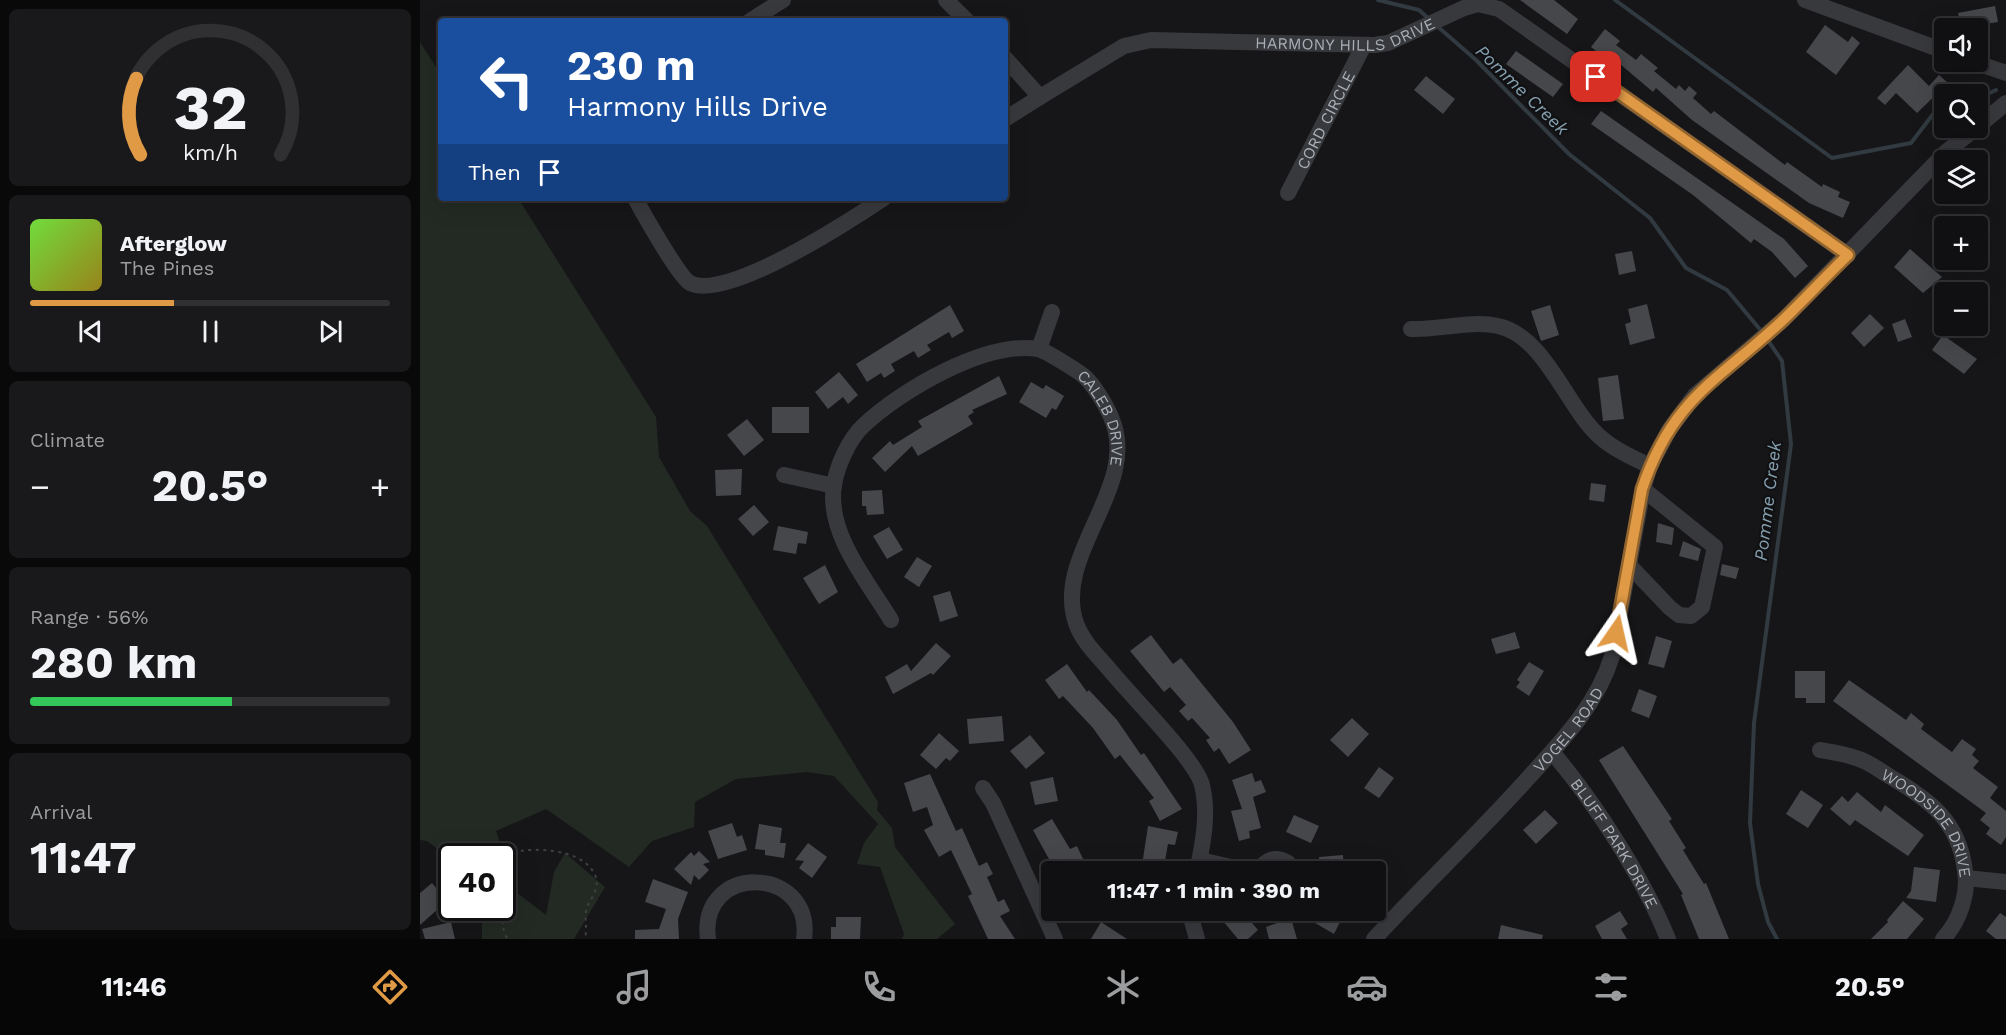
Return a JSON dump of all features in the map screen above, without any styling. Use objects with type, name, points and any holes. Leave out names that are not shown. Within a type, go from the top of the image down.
[{"type":"street","points":[[755,18],[783,0]]},
{"type":"street","points":[[946,0],[964,18]]},
{"type":"street","points":[[1805,0],[1934,47]]},
{"type":"street","name":"HARMONY HILLS DRIVE","points":[[1008,117],[1124,46],[1151,40],[1364,45],[1388,43],[1448,15],[1478,4],[1499,9],[1848,255]]},
{"type":"street","name":"CORD CIRCLE","points":[[1288,192],[1364,45]]},
{"type":"street","points":[[1008,61],[1040,97]]},
{"type":"street","points":[[1988,67],[2006,73]]},
{"type":"street","name":"VOGEL ROAD","points":[[1988,118],[2006,104]]},
{"type":"street","name":"VOGEL ROAD","points":[[1374,939],[1504,806],[1552,752],[1592,701],[1607,674],[1642,489],[1650,466],[1679,414],[1720,371],[1783,320],[1946,152],[1963,138]]},
{"type":"street","points":[[636,201],[688,282],[705,288],[734,280],[804,249],[879,201]]},
{"type":"street","points":[[891,620],[847,549],[836,519],[834,486],[848,446],[862,427],[887,407],[949,368],[990,351],[1039,349],[1052,312]]},
{"type":"street","points":[[1411,329],[1437,330],[1476,324],[1498,326],[1515,331],[1536,351],[1598,435],[1624,453],[1650,466]]},
{"type":"street","name":"CALEB DRIVE","points":[[1039,349],[1086,378],[1112,418],[1118,453],[1101,515],[1081,553],[1071,592],[1076,624],[1087,642],[1132,697],[1177,746],[1202,783],[1206,822],[1199,861]]},
{"type":"street","points":[[784,475],[834,486]]},
{"type":"street","points":[[1629,565],[1679,615],[1691,616],[1702,607],[1715,547],[1642,489]]},
{"type":"street","name":"WOODSIDE DRIVE","points":[[1821,750],[1858,758],[1913,790],[1937,809],[1952,828],[1963,854],[1966,878],[1960,910],[1943,939]]},
{"type":"street","name":"BLUFF PARK DRIVE","points":[[1552,752],[1575,779],[1617,844],[1659,916],[1668,939]]},
{"type":"street","points":[[983,788],[993,803],[1056,939]]},
{"type":"street","points":[[1966,878],[2006,882]]},
{"type":"street","points":[[708,939],[708,918],[714,904],[729,889],[754,881],[774,885],[788,893],[798,905],[803,918],[804,939]]},
{"type":"street","points":[[1192,921],[1197,939]]},
{"type":"path","points":[[516,854],[567,852],[596,874],[596,890],[586,913],[588,925],[585,939]]},
{"type":"path","points":[[504,921],[503,928],[508,939]]},
{"type":"shaded area","points":[[420,42],[438,70],[438,201],[520,201],[656,417],[659,457],[690,511],[707,526],[878,802],[877,810],[892,828],[895,847],[955,924],[937,939],[902,939],[904,934],[880,867],[857,864],[864,843],[878,824],[834,776],[807,772],[736,779],[695,802],[694,827],[652,841],[629,867],[546,809],[496,831],[500,843],[438,843],[438,849],[427,841],[420,840]]},
{"type":"shaded area","points":[[565,853],[605,887],[574,939],[482,939],[482,921],[516,921],[516,892],[546,915],[554,872]]},
{"type":"building","points":[[1520,0],[1554,0],[1578,19],[1567,34]]},
{"type":"building","points":[[1995,6],[1998,22],[1988,24],[1988,18],[1959,18],[1958,13]]},
{"type":"building","points":[[1825,25],[1848,42],[1852,36],[1860,43],[1836,75],[1806,52]]},
{"type":"building","points":[[1605,29],[1620,41],[1616,45],[1636,60],[1641,54],[1658,68],[1654,71],[1676,89],[1679,85],[1685,91],[1689,86],[1697,93],[1693,98],[1711,114],[1714,111],[1785,165],[1787,162],[1822,187],[1823,184],[1840,192],[1838,197],[1850,202],[1843,218],[1809,203],[1692,120],[1656,88],[1653,92],[1620,64],[1617,68],[1591,47]]},
{"type":"building","points":[[1516,51],[1563,84],[1553,97],[1506,64]]},
{"type":"building","points":[[1908,65],[1929,86],[1939,75],[1948,83],[1934,84],[1934,97],[1917,113],[1896,93],[1885,105],[1877,98]]},
{"type":"building","points":[[1426,76],[1455,99],[1443,114],[1414,90]]},
{"type":"building","points":[[1601,111],[1784,239],[1808,266],[1795,278],[1772,252],[1754,239],[1751,243],[1693,195],[1591,124]]},
{"type":"building","points":[[1910,249],[1942,277],[1923,293],[1894,267]]},
{"type":"building","points":[[1632,251],[1636,271],[1619,275],[1615,254]]},
{"type":"building","points":[[1647,304],[1655,338],[1630,345],[1625,324],[1631,322],[1628,309]]},
{"type":"building","points":[[950,305],[964,331],[952,338],[949,332],[927,345],[931,350],[918,358],[914,351],[891,364],[895,371],[884,378],[881,373],[867,382],[856,364]]},
{"type":"building","points":[[1550,305],[1559,335],[1541,341],[1531,311]]},
{"type":"building","points":[[1870,314],[1884,328],[1864,347],[1851,333]]},
{"type":"building","points":[[1905,319],[1912,337],[1898,342],[1892,324]]},
{"type":"building","points":[[1944,336],[1977,359],[1964,374],[1932,350]]},
{"type":"building","points":[[839,372],[858,395],[848,404],[843,397],[828,409],[815,392]]},
{"type":"building","points":[[1618,375],[1624,419],[1603,421],[1598,378]]},
{"type":"building","points":[[999,376],[1007,394],[972,410],[974,412],[968,416],[973,424],[918,456],[912,446],[885,472],[872,458],[890,441],[893,445],[922,427],[918,421]]},
{"type":"building","points":[[1031,382],[1043,389],[1046,385],[1064,396],[1056,410],[1052,408],[1046,418],[1019,402]]},
{"type":"building","points":[[772,407],[809,407],[809,433],[772,433]]},
{"type":"building","points":[[747,419],[764,440],[744,456],[727,435]]},
{"type":"building","points":[[742,469],[741,495],[716,496],[715,470]]},
{"type":"building","points":[[1591,483],[1606,485],[1604,502],[1589,500]]},
{"type":"building","points":[[882,490],[884,514],[867,515],[866,506],[862,506],[862,491]]},
{"type":"building","points":[[754,505],[769,522],[753,536],[738,519]]},
{"type":"building","points":[[1658,523],[1674,528],[1672,545],[1656,542]]},
{"type":"building","points":[[778,526],[808,532],[806,544],[798,543],[796,554],[773,550]]},
{"type":"building","points":[[889,527],[903,550],[887,559],[873,536]]},
{"type":"building","points":[[1683,541],[1701,549],[1698,561],[1679,556]]},
{"type":"building","points":[[917,557],[932,566],[919,587],[904,577]]},
{"type":"building","points":[[1722,564],[1739,568],[1736,579],[1720,575]]},
{"type":"building","points":[[825,565],[838,592],[819,604],[803,578]]},
{"type":"building","points":[[950,591],[958,616],[940,622],[933,596]]},
{"type":"building","points":[[1515,632],[1520,648],[1496,654],[1491,639]]},
{"type":"building","points":[[1151,635],[1173,664],[1181,658],[1233,722],[1251,750],[1229,764],[1219,748],[1214,752],[1206,740],[1210,738],[1192,718],[1188,721],[1179,711],[1186,705],[1170,687],[1164,692],[1130,651]]},
{"type":"building","points":[[1656,636],[1672,641],[1664,668],[1648,664]]},
{"type":"building","points":[[936,643],[951,656],[933,675],[931,673],[893,694],[885,677],[907,664],[911,671]]},
{"type":"building","points":[[1529,662],[1544,671],[1529,696],[1516,687],[1520,682],[1517,680]]},
{"type":"building","points":[[1067,664],[1087,692],[1089,690],[1117,720],[1141,755],[1144,753],[1182,809],[1160,821],[1149,801],[1154,798],[1120,755],[1115,759],[1093,728],[1063,696],[1059,699],[1045,680]]},
{"type":"building","points":[[1795,671],[1825,671],[1825,703],[1806,703],[1806,698],[1795,698]]},
{"type":"building","points":[[1849,680],[1906,720],[1911,713],[1924,724],[1921,729],[1952,752],[1962,739],[1976,749],[1972,755],[1979,761],[1973,768],[1998,787],[1990,798],[2006,811],[2006,837],[2001,845],[1986,834],[1990,828],[1980,820],[1986,813],[1833,701]]},
{"type":"building","points":[[1639,689],[1657,696],[1649,718],[1631,711]]},
{"type":"building","points":[[1002,716],[1004,741],[969,744],[967,719]]},
{"type":"building","points":[[1352,718],[1369,734],[1348,757],[1330,740]]},
{"type":"building","points":[[939,733],[959,751],[950,761],[946,758],[936,769],[920,755]]},
{"type":"building","points":[[1030,735],[1045,753],[1026,769],[1010,751]]},
{"type":"building","points":[[1623,746],[1672,819],[1669,821],[1686,848],[1683,850],[1704,884],[1706,883],[1729,939],[1699,939],[1681,895],[1683,894],[1599,760]]},
{"type":"building","points":[[1379,767],[1394,778],[1379,798],[1364,788]]},
{"type":"building","points":[[1252,773],[1255,782],[1261,780],[1266,792],[1253,797],[1261,828],[1249,831],[1250,838],[1239,841],[1231,811],[1242,809],[1232,780]]},
{"type":"building","points":[[930,774],[956,831],[962,828],[979,866],[987,862],[993,874],[987,877],[998,902],[1004,899],[1010,911],[1000,916],[1015,939],[988,939],[968,896],[972,894],[951,850],[939,857],[924,830],[933,825],[927,807],[913,812],[904,783]]},
{"type":"building","points":[[1053,777],[1058,801],[1035,805],[1030,782]]},
{"type":"building","points":[[1801,790],[1823,805],[1808,828],[1786,814]]},
{"type":"building","points":[[1857,792],[1881,812],[1885,805],[1924,835],[1908,856],[1855,820],[1850,826],[1830,809],[1842,796],[1848,802]]},
{"type":"building","points":[[1545,810],[1558,823],[1536,844],[1523,830]]},
{"type":"building","points":[[1294,815],[1319,826],[1311,843],[1286,832]]},
{"type":"building","points":[[1052,819],[1070,849],[1077,846],[1084,861],[1048,861],[1049,859],[1033,830]]},
{"type":"building","points":[[732,823],[737,837],[742,835],[747,850],[718,859],[708,831]]},
{"type":"building","points":[[759,824],[782,828],[780,843],[786,843],[784,858],[765,855],[765,850],[755,849]]},
{"type":"building","points":[[1148,826],[1178,832],[1175,845],[1168,844],[1165,861],[1143,861]]},
{"type":"building","points":[[808,843],[827,857],[812,878],[799,868],[804,861],[795,860]]},
{"type":"building","points":[[699,851],[710,862],[703,864],[709,870],[699,880],[694,875],[691,885],[674,869],[691,852],[694,856]]},
{"type":"building","points":[[1343,855],[1343,861],[1319,861],[1319,857]]},
{"type":"building","points":[[1914,867],[1940,870],[1936,902],[1906,898],[1911,891]]},
{"type":"building","points":[[653,879],[688,892],[678,919],[679,939],[635,939],[635,930],[659,929],[666,909],[645,902]]},
{"type":"building","points":[[432,883],[438,890],[438,909],[420,925],[420,893]]},
{"type":"building","points":[[1903,901],[1924,919],[1907,939],[1871,939],[1888,922],[1887,920]]},
{"type":"building","points":[[1620,911],[1628,924],[1621,929],[1627,939],[1602,939],[1595,926]]},
{"type":"building","points":[[2000,913],[2006,917],[2006,939],[1996,939],[1986,931]]},
{"type":"building","points":[[836,917],[861,917],[860,939],[831,939],[831,927],[836,927]]},
{"type":"building","points":[[1223,921],[1250,921],[1258,930],[1248,939],[1238,939]]},
{"type":"building","points":[[1283,921],[1292,921],[1297,939],[1269,939],[1266,927]]},
{"type":"building","points":[[1312,921],[1340,921],[1334,934]]},
{"type":"building","points":[[451,922],[455,939],[425,939],[422,929]]},
{"type":"building","points":[[1101,922],[1127,939],[1091,939]]},
{"type":"building","points":[[1501,925],[1543,935],[1542,939],[1498,939]]},
{"type":"waterway","name":"Pomme Creek","points":[[1378,0],[1419,10],[1429,19]]},
{"type":"waterway","points":[[1615,0],[1832,158],[1911,143],[1934,113]]},
{"type":"waterway","name":"Pomme Creek","points":[[1437,26],[1476,60],[1569,154],[1650,218],[1686,268],[1727,290],[1763,333]]},
{"type":"waterway","points":[[1988,94],[1996,90]]},
{"type":"waterway","name":"Pomme Creek","points":[[1767,339],[1782,361],[1791,444],[1754,723],[1750,823],[1758,884],[1768,922],[1777,939]]},
{"type":"route","points":[[1596,77],[1848,255],[1783,320],[1720,371],[1695,395],[1669,430],[1650,466],[1642,489],[1616,633]]}]
